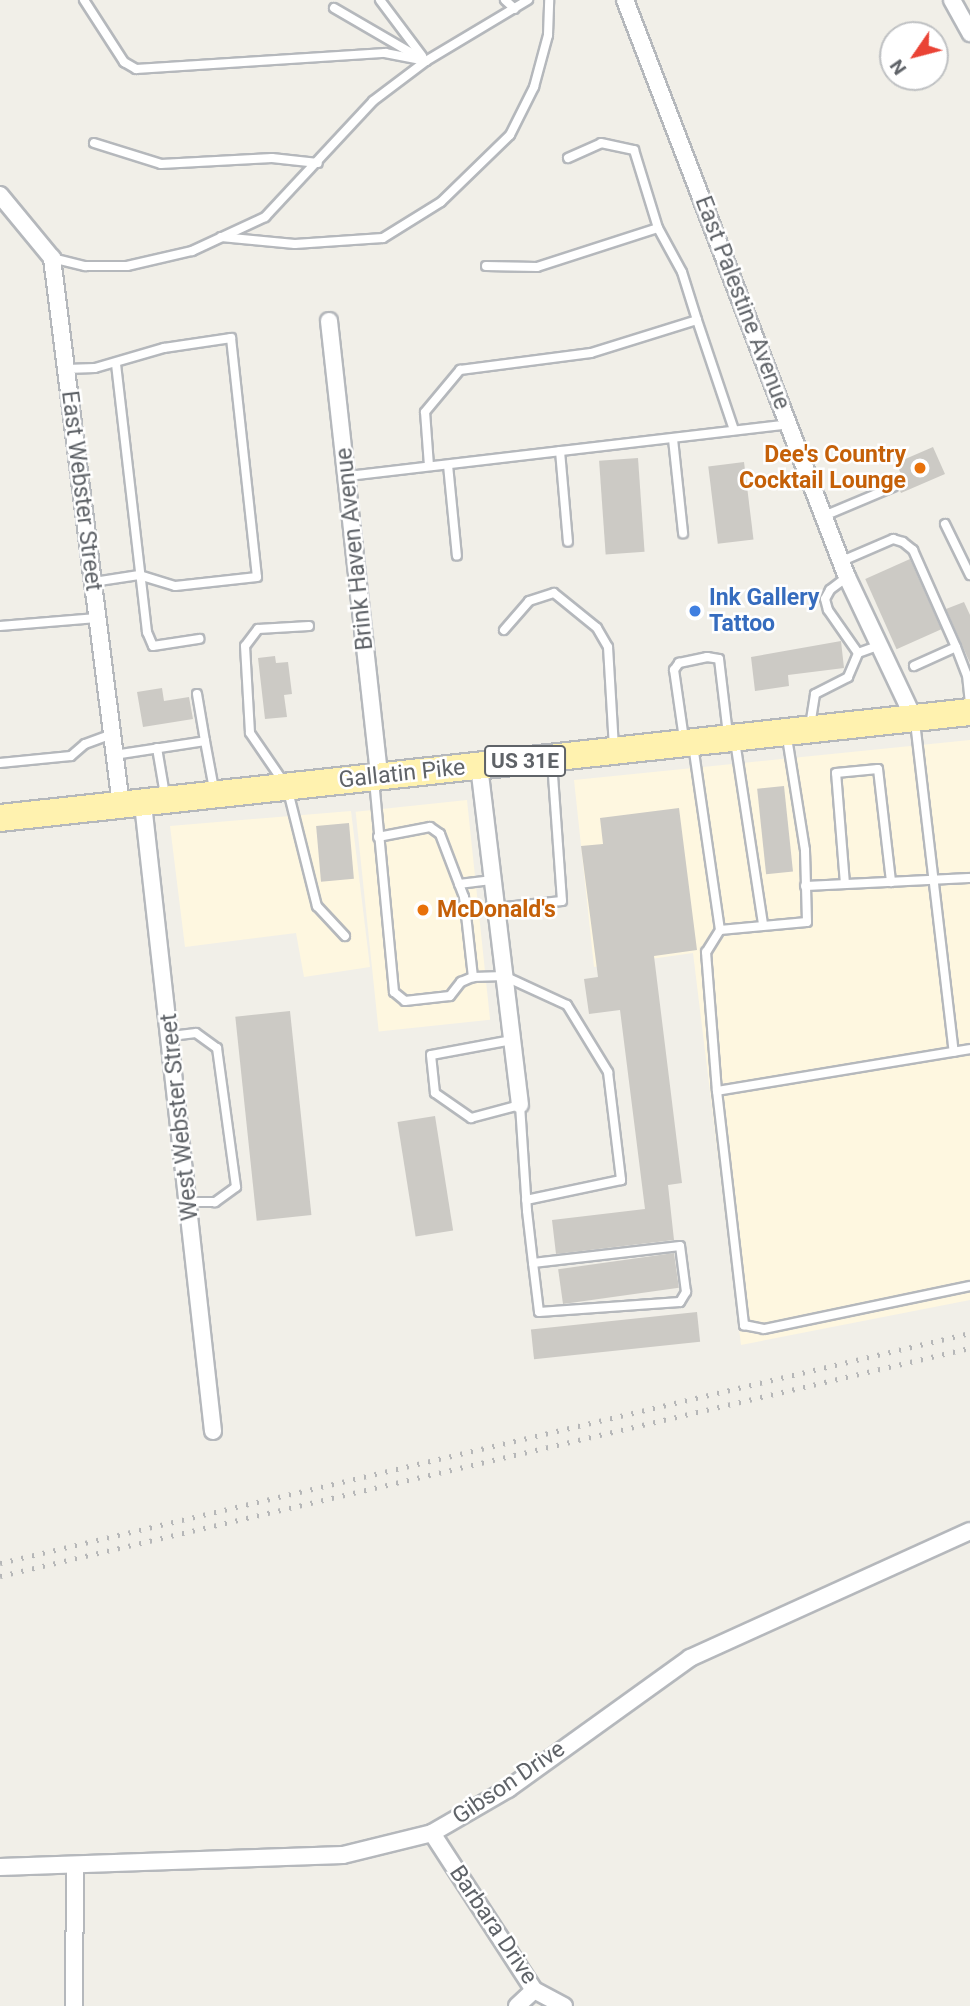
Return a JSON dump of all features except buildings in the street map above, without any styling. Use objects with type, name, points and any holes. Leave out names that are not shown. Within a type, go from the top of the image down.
[{"type":"main road","name":"Gallatin Pike","points":[[0,818],[970,712]]},
{"type":"street","name":"East Palestine Avenue","points":[[625,0],[845,569],[877,646],[914,719]]},
{"type":"street","points":[[952,0],[970,33]]},
{"type":"street","points":[[0,195],[52,257]]},
{"type":"street","name":"East Webster Street","points":[[52,257],[114,755],[143,803]]},
{"type":"street","name":"Brink Haven Avenue","points":[[329,321],[348,476],[376,777]]},
{"type":"street","points":[[479,766],[520,1104]]},
{"type":"street","name":"West Webster Street","points":[[143,803],[172,1036],[213,1431]]},
{"type":"street","name":"Gibson Drive","points":[[0,1867],[343,1854],[432,1833],[508,1789],[690,1658],[970,1531]]},
{"type":"street","name":"Barbara Drive","points":[[432,1833],[534,1990],[564,2006]]},
{"type":"street","points":[[74,2006],[75,1866]]},
{"type":"street","points":[[517,2006],[534,1990]]},
{"type":"lane","points":[[84,0],[124,62],[136,69],[385,53],[426,61]]},
{"type":"lane","points":[[380,0],[426,61]]},
{"type":"lane","points":[[505,0],[515,9]]},
{"type":"lane","points":[[52,257],[85,266],[127,266],[192,251],[265,217],[373,101],[426,61],[528,0]]},
{"type":"lane","points":[[218,237],[295,244],[383,238],[441,202],[510,135],[534,87],[548,35],[549,0]]},
{"type":"lane","points":[[334,8],[426,61]]},
{"type":"lane","points":[[94,142],[161,164],[272,158],[318,163]]},
{"type":"lane","points":[[568,158],[601,143],[634,150],[658,228],[682,272],[734,430]]},
{"type":"lane","points":[[486,266],[537,267],[658,228]]},
{"type":"lane","points":[[429,466],[425,412],[460,370],[591,353],[697,320]]},
{"type":"lane","points":[[65,369],[116,364],[164,348],[231,338],[246,455],[257,577],[175,586],[139,575],[93,582]]},
{"type":"lane","points":[[116,364],[139,575],[153,646],[199,639]]},
{"type":"lane","points":[[348,476],[789,424]]},
{"type":"lane","points":[[673,439],[683,533]]},
{"type":"lane","points":[[560,451],[568,541]]},
{"type":"lane","points":[[448,465],[457,556]]},
{"type":"lane","points":[[824,516],[893,487]]},
{"type":"lane","points":[[945,524],[970,575]]},
{"type":"lane","points":[[858,653],[844,638],[825,599],[845,569],[893,539],[903,542],[913,550],[956,647],[967,676],[970,704]]},
{"type":"lane","points":[[504,630],[529,601],[554,593],[597,628],[608,647],[615,751]]},
{"type":"lane","points":[[0,626],[97,618]]},
{"type":"lane","points":[[309,626],[258,629],[245,646],[243,663],[250,733],[287,787],[317,906],[345,936]]},
{"type":"lane","points":[[720,930],[807,922],[798,731],[815,694],[848,677],[858,653],[877,646]]},
{"type":"lane","points":[[914,666],[956,647]]},
{"type":"lane","points":[[763,924],[719,659],[707,657],[679,663],[674,670],[720,930],[706,952],[718,1091],[744,1325],[764,1329],[970,1286]]},
{"type":"lane","points":[[197,694],[215,795]]},
{"type":"lane","points":[[914,719],[936,878],[954,1052]]},
{"type":"lane","points":[[0,763],[71,756],[85,744],[112,734]]},
{"type":"lane","points":[[114,755],[205,741]]},
{"type":"lane","points":[[143,803],[157,748]]},
{"type":"lane","points":[[496,908],[562,901],[551,758]]},
{"type":"lane","points":[[845,884],[836,774],[878,769],[891,882]]},
{"type":"lane","points":[[376,777],[378,837],[394,992],[405,1001],[450,996],[461,982],[473,977],[504,976],[567,1005],[608,1072],[621,1180],[526,1200]]},
{"type":"lane","points":[[378,837],[430,827],[440,834],[459,884],[473,977]]},
{"type":"lane","points":[[805,886],[970,878]]},
{"type":"lane","points":[[459,884],[493,880]]},
{"type":"lane","points":[[172,1036],[196,1034],[210,1039],[217,1048],[236,1187],[215,1202],[189,1202]]},
{"type":"lane","points":[[512,1040],[431,1055],[435,1093],[471,1118],[520,1104],[526,1200],[533,1263],[539,1311],[680,1302],[686,1292],[680,1247],[533,1263]]},
{"type":"lane","points":[[718,1091],[970,1049]]},
{"type":"shaded area","points":[[970,740],[970,1300],[741,1345],[693,953],[594,967],[574,780]]},
{"type":"shaded area","points":[[467,800],[490,1020],[379,1031],[356,812]]},
{"type":"shaded area","points":[[351,811],[370,967],[304,977],[296,933],[185,947],[170,826]]},
{"type":"railway","points":[[0,1563],[970,1333]]},
{"type":"railway","points":[[0,1576],[970,1348]]},
{"type":"place","name":"Dee's Country Cocktail Lounge","points":[[920,468]]},
{"type":"place","name":"Ink Gallery Tattoo","points":[[695,611]]},
{"type":"place","name":"McDonald's","points":[[423,910]]}]
